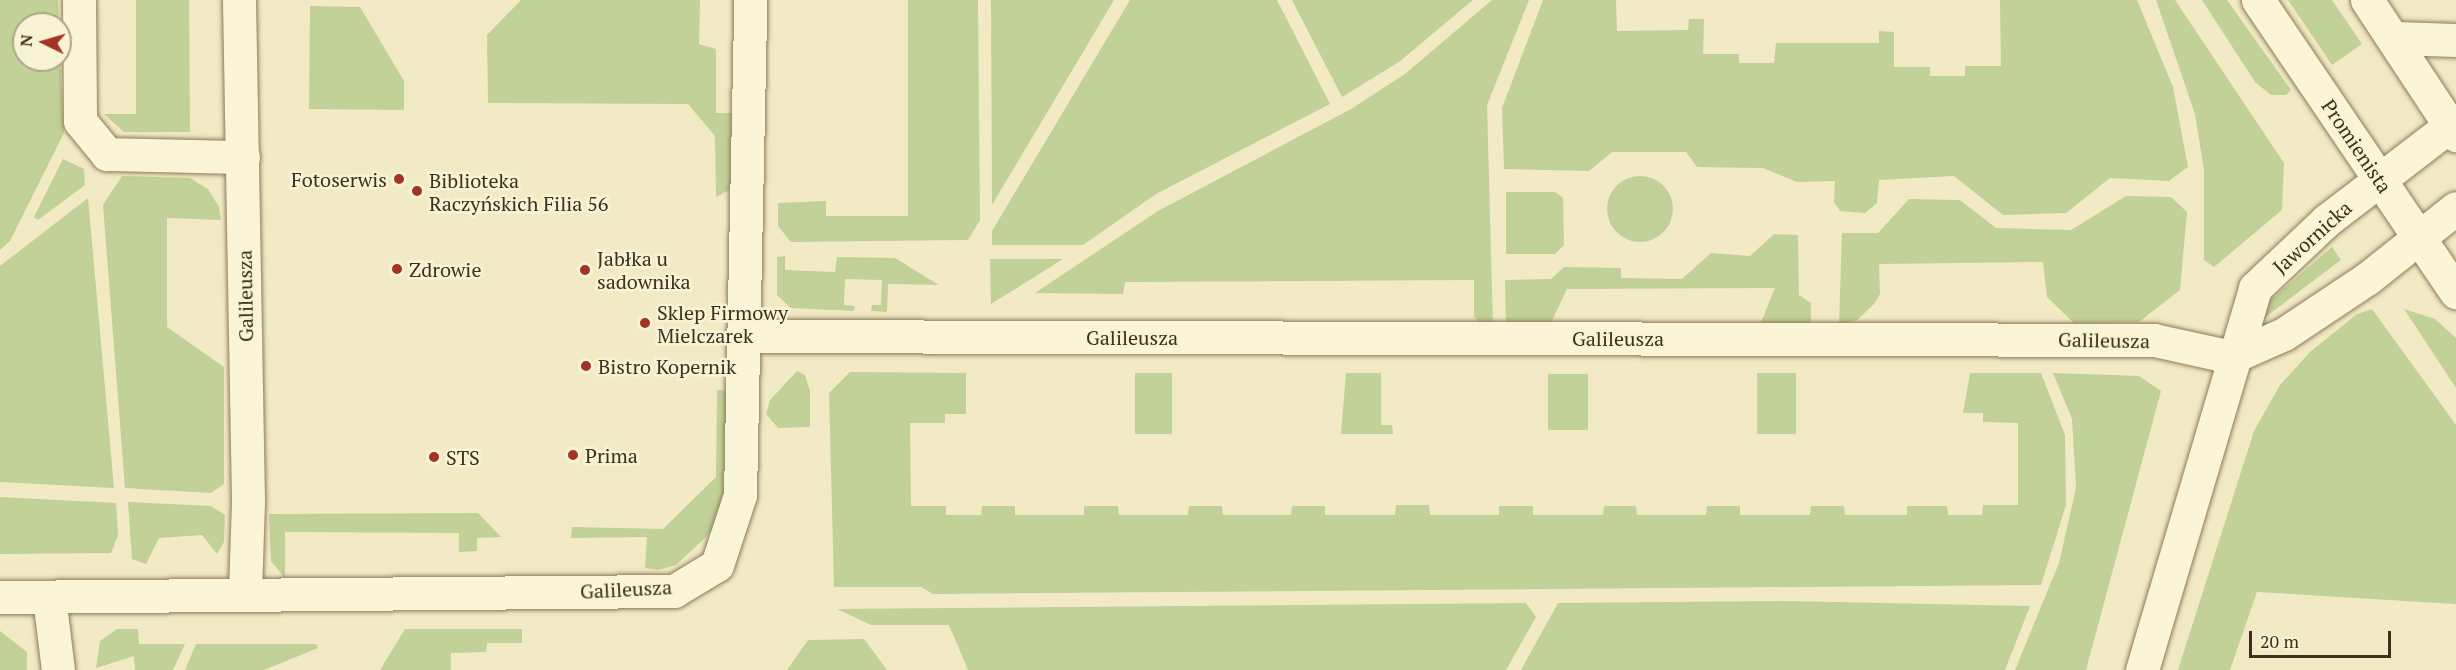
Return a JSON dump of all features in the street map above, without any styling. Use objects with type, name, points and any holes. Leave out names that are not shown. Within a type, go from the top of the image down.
[{"type":"street","points":[[79,0],[80,121],[107,154],[243,157]]},
{"type":"street","name":"Galileusza","points":[[239,0],[249,501],[245,591]]},
{"type":"street","points":[[742,336],[750,0]]},
{"type":"street","name":"Promienista","points":[[2258,0],[2456,292]]},
{"type":"street","points":[[2367,0],[2396,38],[2454,127]]},
{"type":"street","points":[[2396,38],[2456,40]]},
{"type":"street","name":"Jawornicka","points":[[2142,670],[2232,357],[2255,288],[2327,220],[2454,127]]},
{"type":"street","points":[[2232,357],[2284,334],[2420,238],[2456,208]]},
{"type":"street","name":"Galileusza","points":[[0,597],[245,591],[674,591],[717,565],[740,495],[742,336],[2154,340],[2232,357]]},
{"type":"street","points":[[49,597],[58,670]]},
{"type":"green space","points":[[0,0],[58,0],[58,12],[12,12],[12,72],[61,72],[64,133],[10,241],[0,250]]},
{"type":"green space","points":[[136,0],[189,0],[190,132],[124,132],[104,114],[136,114]]},
{"type":"green space","points":[[521,0],[700,0],[699,44],[716,49],[716,113],[733,113],[735,187],[716,197],[715,136],[688,104],[488,103],[487,35]]},
{"type":"green space","points":[[908,0],[978,0],[980,220],[968,240],[791,242],[778,226],[778,203],[826,201],[826,216],[908,216]]},
{"type":"green space","points":[[991,0],[1114,0],[992,205]]},
{"type":"green space","points":[[1130,0],[1277,0],[1330,104],[1156,194],[1083,245],[992,245],[992,231]]},
{"type":"green space","points":[[1292,0],[1473,0],[1399,62],[1342,97]]},
{"type":"green space","points":[[1492,0],[1529,0],[1487,105],[1493,326],[1482,326],[1474,316],[1474,280],[1125,282],[1123,294],[1035,293],[1158,211],[1351,109],[1405,74]]},
{"type":"green space","points":[[1543,0],[1616,0],[1617,31],[1688,30],[1689,19],[1704,19],[1703,54],[1739,54],[1739,63],[1774,63],[1776,43],[1879,43],[1879,31],[1894,32],[1894,67],[1930,67],[1930,76],[1965,76],[1965,66],[2001,66],[2000,0],[2137,0],[2173,87],[2188,167],[2169,181],[2110,178],[2066,213],[2003,215],[1954,176],[1879,180],[1877,203],[1865,213],[1840,211],[1834,202],[1835,181],[1797,182],[1763,168],[1697,167],[1686,152],[1612,152],[1589,171],[1504,169],[1502,108]]},
{"type":"green space","points":[[2156,0],[2175,0],[2284,163],[2282,210],[2214,267],[2204,260],[2204,170],[2195,114]]},
{"type":"green space","points":[[2202,0],[2227,0],[2291,90],[2286,95],[2271,95],[2255,82]]},
{"type":"green space","points":[[2288,0],[2332,0],[2362,44],[2332,65]]},
{"type":"green space","points":[[310,6],[360,7],[404,81],[404,110],[309,109]]},
{"type":"green space","points":[[63,159],[84,169],[85,185],[38,220],[34,217]]},
{"type":"green space","points":[[122,176],[190,178],[208,189],[219,207],[221,220],[167,218],[167,327],[224,367],[224,484],[211,493],[125,488],[103,205]]},
{"type":"green space","points":[[1640,176],[1653,179],[1663,186],[1670,196],[1673,209],[1670,222],[1663,232],[1653,239],[1640,242],[1627,239],[1617,232],[1610,222],[1607,209],[1610,196],[1617,186],[1627,179]]},
{"type":"green space","points":[[1506,192],[1555,192],[1563,198],[1564,245],[1555,254],[1506,254]]},
{"type":"green space","points":[[2126,196],[2171,197],[2187,212],[2180,290],[2139,322],[2074,323],[2047,297],[2043,262],[1879,264],[1880,294],[1874,304],[1857,320],[1839,325],[1842,233],[1878,233],[1909,199],[1960,200],[1996,228],[2071,230]]},
{"type":"green space","points":[[88,198],[114,488],[0,482],[0,266]]},
{"type":"green space","points":[[1774,234],[1798,235],[1799,295],[1811,303],[1811,326],[1760,325],[1775,288],[1567,289],[1549,327],[1506,326],[1505,280],[1551,279],[1564,267],[1621,268],[1621,278],[1682,279],[1711,253],[1750,256]]},
{"type":"green space","points":[[2332,247],[2341,260],[2263,319],[2258,318],[2259,310]]},
{"type":"green space","points":[[785,256],[785,270],[835,272],[837,257],[895,258],[939,285],[888,284],[887,312],[871,311],[872,305],[881,305],[882,280],[845,279],[844,305],[855,306],[854,311],[791,308],[777,295],[777,257]]},
{"type":"green space","points":[[990,259],[1063,259],[991,304]]},
{"type":"green space","points":[[2372,309],[2456,425],[2456,604],[2257,592],[2230,670],[2178,670],[2254,431],[2280,385],[2310,352],[2357,314]]},
{"type":"green space","points":[[2404,309],[2435,319],[2456,338],[2456,388]]},
{"type":"green space","points":[[797,371],[805,375],[810,391],[810,427],[778,428],[766,414],[770,400]]},
{"type":"green space","points":[[850,372],[966,373],[966,414],[945,414],[945,423],[910,423],[911,506],[946,506],[946,515],[981,515],[982,506],[1015,506],[1015,515],[1084,515],[1084,506],[1118,506],[1119,515],[1188,515],[1189,506],[1222,506],[1223,515],[1291,515],[1292,506],[1325,506],[1325,515],[1395,515],[1396,505],[1429,505],[1430,515],[1499,515],[1499,506],[1533,506],[1533,515],[1603,515],[1604,506],[1636,506],[1637,515],[1706,515],[1707,506],[1740,506],[1740,515],[1810,515],[1811,506],[1844,506],[1845,515],[1907,515],[1907,506],[1947,506],[1948,515],[1982,515],[1983,505],[2018,505],[2018,423],[1983,422],[1983,413],[1963,413],[1970,373],[2041,373],[2065,435],[2066,505],[2041,585],[933,594],[921,587],[834,587],[829,393]]},
{"type":"green space","points":[[1135,373],[1172,373],[1172,434],[1135,434]]},
{"type":"green space","points":[[1346,373],[1381,373],[1381,425],[1392,425],[1393,434],[1341,434]]},
{"type":"green space","points":[[1757,373],[1796,373],[1796,434],[1757,434]]},
{"type":"green space","points":[[2053,373],[2139,376],[2161,391],[2086,670],[2015,670],[2059,563],[2076,488],[2072,419]]},
{"type":"green space","points":[[1548,374],[1588,374],[1588,430],[1548,430]]},
{"type":"green space","points":[[717,390],[731,391],[724,513],[706,537],[676,565],[658,570],[645,568],[647,537],[571,538],[572,527],[663,529],[716,477]]},
{"type":"green space","points":[[0,497],[116,503],[118,535],[111,553],[0,554]]},
{"type":"green space","points":[[128,502],[211,506],[225,515],[224,542],[217,554],[202,535],[159,538],[146,564],[132,559]]},
{"type":"green space","points":[[478,513],[501,537],[477,538],[477,551],[459,552],[459,533],[285,532],[285,578],[271,561],[269,514]]},
{"type":"green space","points":[[1783,601],[2030,606],[2005,670],[1521,670],[1558,603]]},
{"type":"green space","points":[[1526,603],[1536,617],[1506,670],[968,670],[949,625],[871,625],[837,609]]},
{"type":"green space","points":[[117,629],[138,629],[139,644],[185,644],[173,670],[135,670],[134,656],[96,668],[100,641]]},
{"type":"green space","points":[[405,629],[522,629],[522,643],[487,643],[486,652],[451,653],[451,670],[380,670]]},
{"type":"green space","points":[[0,631],[27,652],[27,670],[0,670]]},
{"type":"green space","points":[[864,639],[887,670],[787,670],[808,640]]},
{"type":"green space","points":[[196,644],[316,644],[318,648],[264,670],[185,670]]},
{"type":"place","name":"Fotoserwis","points":[[399,179]]},
{"type":"place","name":"Biblioteka Raczyńskich Filia 56","points":[[417,191]]},
{"type":"place","name":"Zdrowie","points":[[397,269]]},
{"type":"place","name":"Jabłka u sadownika","points":[[585,270]]},
{"type":"place","name":"Sklep Firmowy Mielczarek","points":[[645,323]]},
{"type":"place","name":"Bistro Kopernik","points":[[586,366]]},
{"type":"place","name":"Prima","points":[[573,455]]},
{"type":"place","name":"STS","points":[[434,457]]}]
